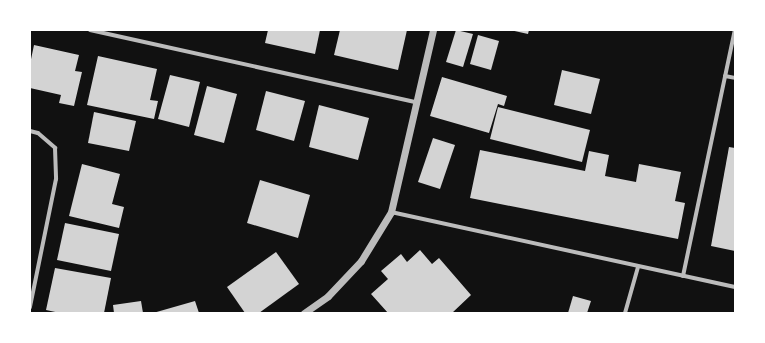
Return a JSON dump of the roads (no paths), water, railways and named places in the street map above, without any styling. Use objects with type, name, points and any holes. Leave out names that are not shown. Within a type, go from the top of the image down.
[{"type":"street","points":[[90,30],[416,102]]},
{"type":"street","points":[[304,313],[328,296],[361,261],[391,212],[432,30]]},
{"type":"street","points":[[683,276],[735,30]]},
{"type":"street","points":[[725,76],[735,78]]},
{"type":"street","points":[[30,132],[38,133],[55,148],[56,179],[30,307]]},
{"type":"street","points":[[391,212],[735,287]]},
{"type":"street","points":[[625,313],[638,266]]}]
